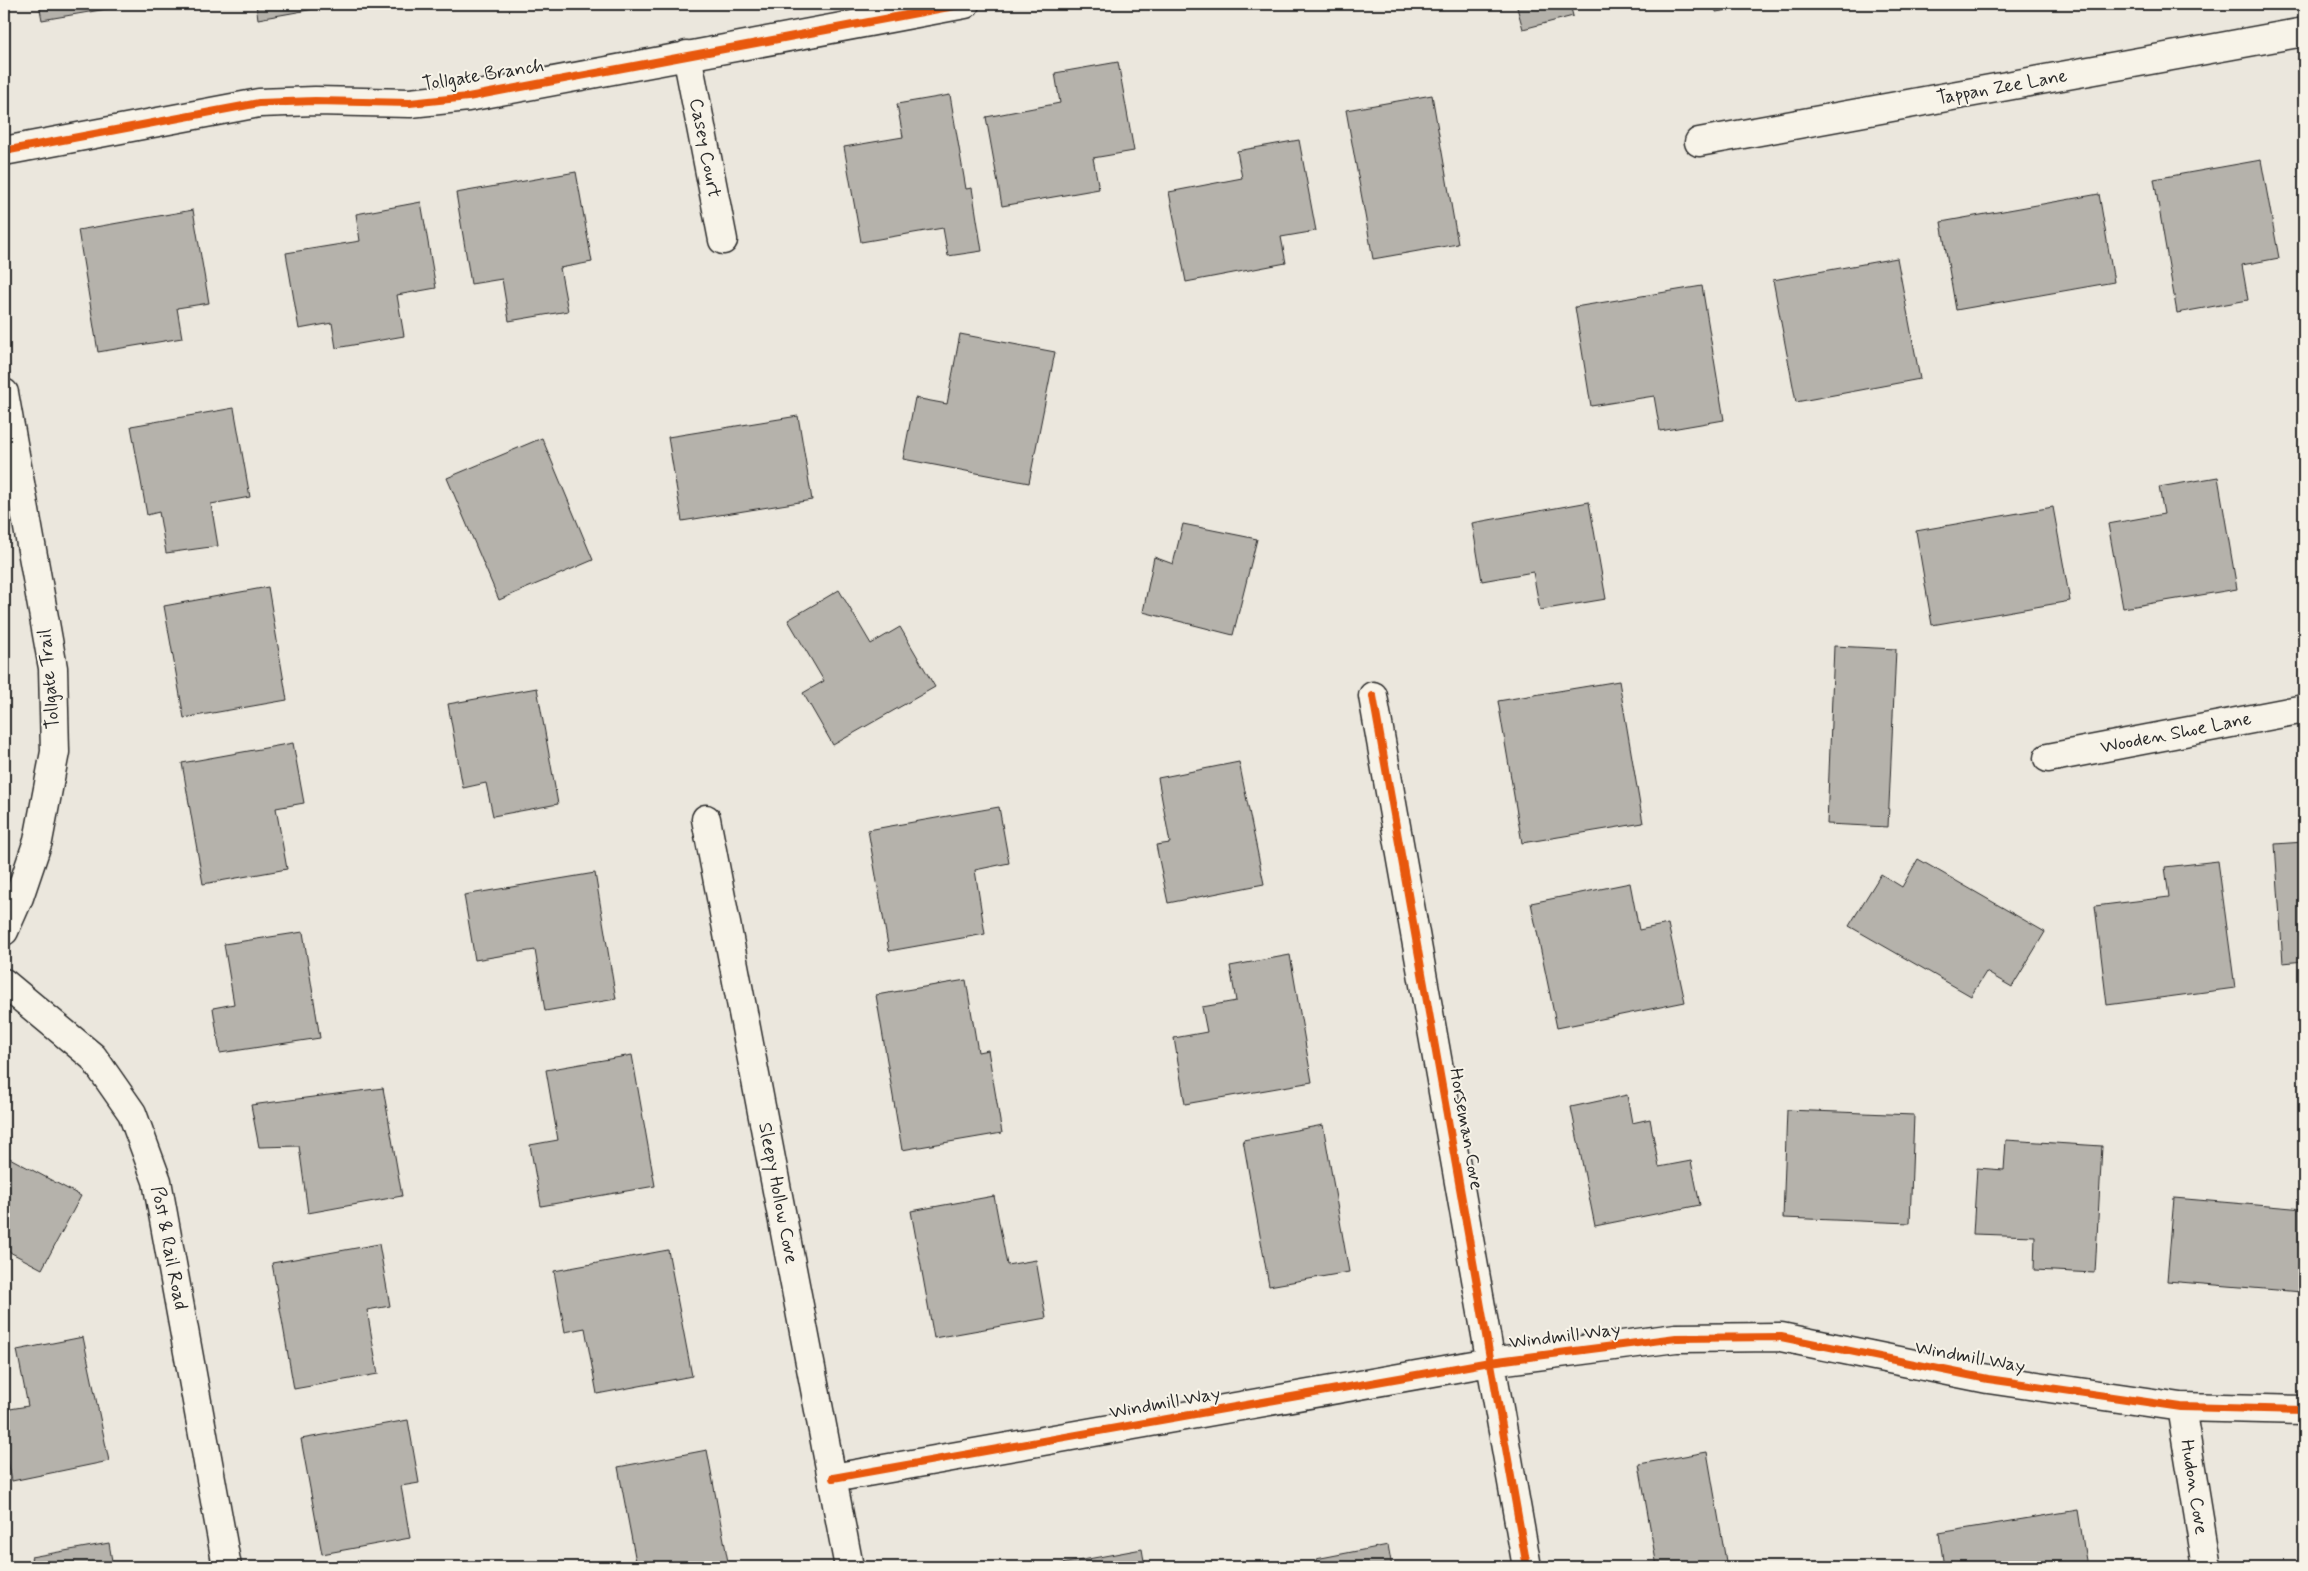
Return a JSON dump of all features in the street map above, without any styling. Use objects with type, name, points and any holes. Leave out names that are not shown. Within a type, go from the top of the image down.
[{"type":"street","name":"Tollgate Branch","points":[[4,151],[259,103],[315,101],[410,103],[468,97],[965,4]]},
{"type":"street","name":"Tappan Zee Lane","points":[[1699,142],[2304,32]]},
{"type":"street","name":"Casey Court","points":[[688,55],[722,240]]},
{"type":"street","name":"Tollgate Trail","points":[[4,393],[52,668],[55,752],[38,841],[19,897],[4,931]]},
{"type":"street","name":"Horseman Cove","points":[[1373,696],[1527,1567]]},
{"type":"street","name":"Wooden Shoe Lane","points":[[2048,758],[2304,709]]},
{"type":"street","name":"Sleepy Hollow Cove","points":[[706,819],[849,1567]]},
{"type":"street","name":"Post & Rail Road","points":[[4,982],[93,1057],[132,1112],[157,1181],[227,1567]]},
{"type":"street","name":"Windmill Way","points":[[833,1478],[1490,1362],[1676,1338],[1780,1337],[1988,1379],[2181,1407],[2304,1410]]},
{"type":"street","name":"Hudon Cove","points":[[2181,1407],[2207,1567]]},
{"type":"building","points":[[39,4],[136,4],[42,20]]},
{"type":"building","points":[[256,4],[342,4],[258,19]]},
{"type":"building","points":[[1516,4],[1570,4],[1573,16],[1523,29]]},
{"type":"building","points":[[1715,4],[1763,4],[1716,12]]},
{"type":"building","points":[[1118,62],[1134,151],[1093,158],[1099,189],[1002,206],[986,117],[1060,103],[1055,73]]},
{"type":"building","points":[[950,95],[966,189],[972,188],[982,251],[948,256],[943,228],[861,242],[844,147],[903,137],[897,104]]},
{"type":"building","points":[[1432,95],[1458,244],[1373,259],[1346,110]]},
{"type":"building","points":[[1299,140],[1316,231],[1281,237],[1286,263],[1186,282],[1169,192],[1242,178],[1237,151]]},
{"type":"building","points":[[2261,160],[2279,258],[2242,265],[2248,300],[2177,313],[2154,179]]},
{"type":"building","points":[[576,172],[592,262],[560,268],[568,311],[509,321],[502,279],[471,284],[456,193]]},
{"type":"building","points":[[2099,194],[2114,282],[1956,310],[1941,222]]},
{"type":"building","points":[[421,202],[436,288],[397,295],[404,336],[336,348],[332,323],[299,329],[286,253],[360,241],[356,214]]},
{"type":"building","points":[[193,210],[209,303],[177,308],[182,338],[98,352],[78,230]]},
{"type":"building","points":[[1897,258],[1920,379],[1796,402],[1773,280]]},
{"type":"building","points":[[1702,286],[1724,420],[1660,431],[1654,396],[1591,406],[1575,307]]},
{"type":"building","points":[[960,334],[1055,352],[1029,483],[903,459],[915,398],[947,404]]},
{"type":"building","points":[[234,408],[250,497],[211,504],[218,546],[166,553],[159,512],[147,515],[131,426]]},
{"type":"building","points":[[798,416],[812,500],[682,521],[668,437]]},
{"type":"building","points":[[542,438],[593,560],[499,600],[447,478]]},
{"type":"building","points":[[2218,477],[2237,589],[2123,608],[2108,524],[2164,514],[2159,487]]},
{"type":"building","points":[[1589,502],[1606,599],[1540,610],[1533,572],[1482,581],[1472,523]]},
{"type":"building","points":[[2053,507],[2070,601],[1932,625],[1916,531]]},
{"type":"building","points":[[1183,524],[1257,539],[1233,635],[1143,612],[1154,557],[1173,564]]},
{"type":"building","points":[[268,587],[287,700],[184,718],[164,606]]},
{"type":"building","points":[[839,590],[871,644],[900,627],[935,687],[833,745],[803,693],[824,681],[788,620]]},
{"type":"building","points":[[1834,646],[1896,649],[1888,827],[1827,824]]},
{"type":"building","points":[[1619,681],[1643,823],[1522,843],[1498,701]]},
{"type":"building","points":[[537,688],[558,804],[493,816],[486,783],[463,788],[448,704]]},
{"type":"building","points":[[293,743],[304,803],[276,808],[287,869],[203,884],[182,763]]},
{"type":"building","points":[[1239,762],[1264,884],[1168,903],[1156,845],[1170,843],[1158,778]]},
{"type":"building","points":[[999,807],[1009,863],[975,870],[985,934],[889,951],[868,830]]},
{"type":"building","points":[[2304,842],[2304,961],[2283,963],[2275,844]]},
{"type":"building","points":[[1918,859],[2045,932],[2012,987],[1986,972],[1971,996],[1849,926],[1881,874],[1902,887]]},
{"type":"building","points":[[2218,861],[2235,988],[2107,1005],[2095,906],[2169,897],[2165,867]]},
{"type":"building","points":[[595,873],[616,999],[545,1011],[535,950],[475,960],[464,895]]},
{"type":"building","points":[[1630,883],[1639,930],[1668,924],[1685,1002],[1557,1028],[1531,903]]},
{"type":"building","points":[[303,932],[320,1038],[220,1053],[213,1008],[234,1004],[224,944]]},
{"type":"building","points":[[1290,955],[1312,1082],[1185,1104],[1174,1038],[1207,1032],[1202,1007],[1236,1001],[1230,966]]},
{"type":"building","points":[[966,980],[978,1052],[988,1050],[1002,1133],[902,1150],[876,995]]},
{"type":"building","points":[[632,1055],[655,1186],[541,1206],[530,1145],[558,1140],[546,1070]]},
{"type":"building","points":[[383,1088],[402,1196],[308,1213],[299,1146],[259,1147],[251,1105]]},
{"type":"building","points":[[1627,1095],[1632,1123],[1650,1119],[1659,1167],[1691,1161],[1700,1205],[1595,1226],[1571,1107]]},
{"type":"building","points":[[1787,1110],[1914,1115],[1910,1223],[1783,1218]]},
{"type":"building","points":[[1323,1125],[1349,1272],[1269,1286],[1243,1140]]},
{"type":"building","points":[[2006,1140],[2102,1146],[2095,1273],[2034,1270],[2035,1236],[1973,1234],[1977,1168],[2004,1170]]},
{"type":"building","points":[[4,1155],[81,1196],[42,1269],[4,1249]]},
{"type":"building","points":[[994,1196],[1007,1265],[1036,1260],[1046,1318],[934,1338],[911,1211]]},
{"type":"building","points":[[2174,1198],[2304,1209],[2304,1256],[2301,1292],[2167,1281]]},
{"type":"building","points":[[379,1244],[390,1306],[367,1310],[378,1374],[294,1389],[272,1263]]},
{"type":"building","points":[[668,1250],[692,1376],[597,1394],[585,1328],[565,1332],[554,1271]]},
{"type":"building","points":[[83,1337],[109,1461],[12,1481],[4,1440],[4,1410],[28,1406],[17,1350]]},
{"type":"building","points":[[408,1420],[419,1483],[401,1486],[410,1538],[322,1554],[301,1439]]},
{"type":"building","points":[[707,1450],[729,1567],[637,1567],[618,1467]]},
{"type":"building","points":[[1707,1452],[1727,1567],[1657,1567],[1639,1464]]},
{"type":"building","points":[[2078,1510],[2087,1567],[1944,1567],[1939,1533]]},
{"type":"building","points":[[109,1543],[113,1567],[33,1567],[31,1557]]},
{"type":"building","points":[[1388,1545],[1392,1567],[1317,1567],[1316,1559]]},
{"type":"building","points":[[1142,1549],[1145,1567],[1045,1567]]},
{"type":"cycle path","points":[[4,151],[259,103],[315,101],[410,103],[468,97],[965,4]]},
{"type":"cycle path","points":[[1373,696],[1527,1567]]},
{"type":"cycle path","points":[[833,1478],[1490,1362],[1676,1338],[1781,1337],[1988,1379],[2181,1407],[2304,1410]]}]
